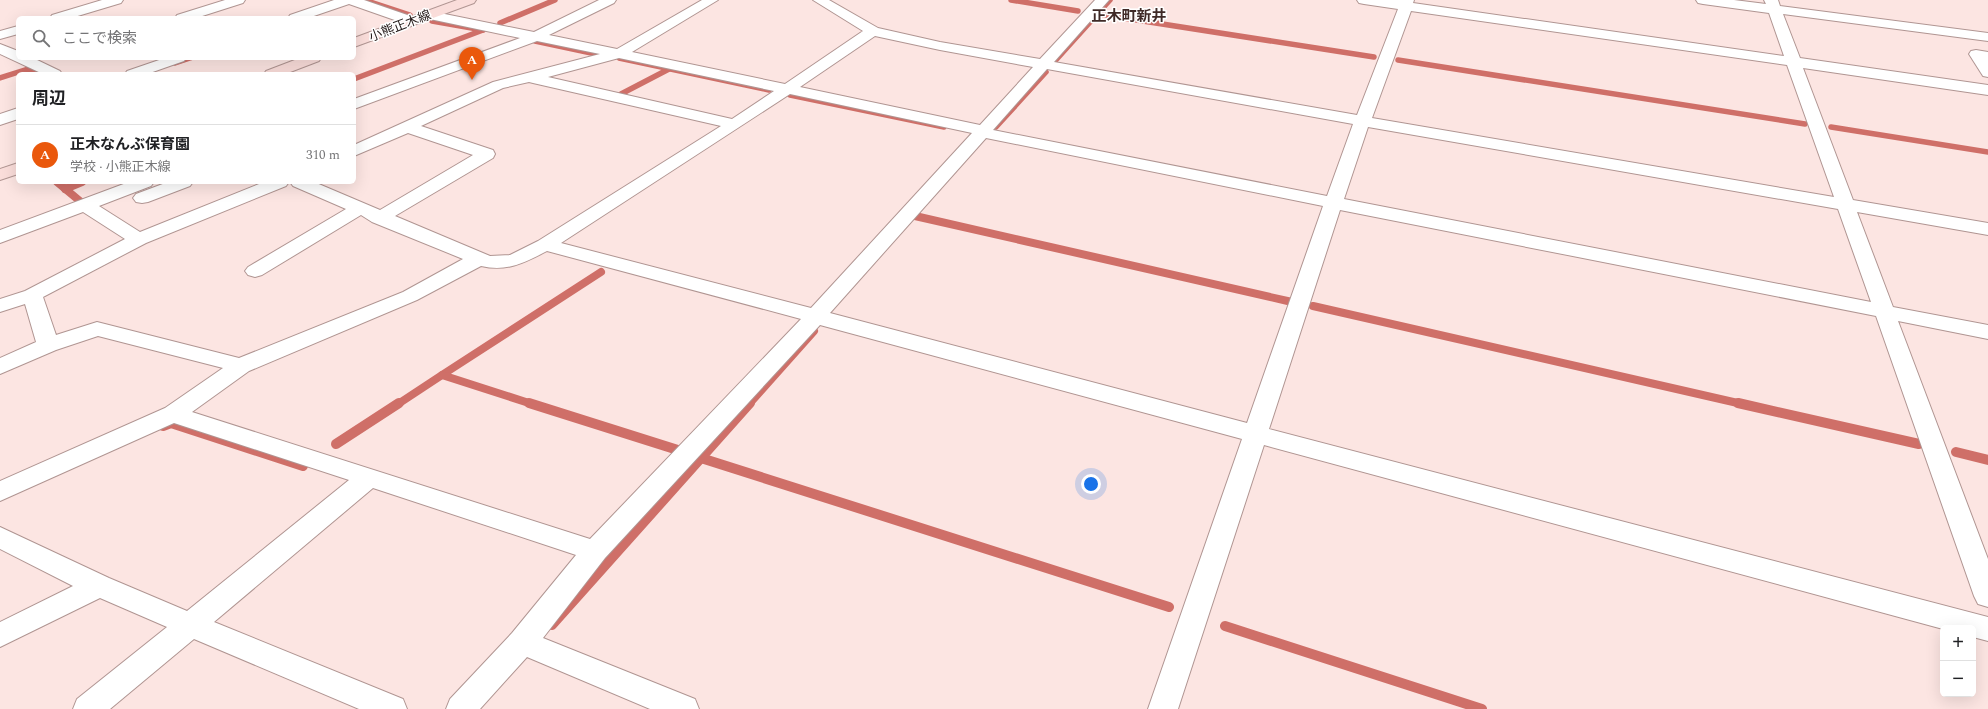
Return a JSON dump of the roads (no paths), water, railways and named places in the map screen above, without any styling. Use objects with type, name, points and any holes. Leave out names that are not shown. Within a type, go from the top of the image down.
[{"type":"main road","name":"小熊正木線","points":[[356,42],[469,0]]},
{"type":"main road","points":[[276,72],[309,60]]},
{"type":"main road","points":[[0,175],[16,169]]},
{"type":"street","points":[[64,16],[116,0]]},
{"type":"street","points":[[188,16],[238,0]]},
{"type":"street","points":[[301,16],[347,0]]},
{"type":"street","points":[[351,0],[411,22]]},
{"type":"street","points":[[356,103],[535,37],[609,0]]},
{"type":"street","points":[[356,150],[498,85],[619,54],[710,0]]},
{"type":"street","points":[[820,0],[872,30],[940,46],[1362,121],[1988,229]]},
{"type":"street","points":[[461,709],[522,642],[594,551],[815,317],[1102,0]]},
{"type":"street","points":[[1364,0],[1407,3],[1988,90]]},
{"type":"street","points":[[1703,0],[1773,5],[1988,37]]},
{"type":"street","points":[[1163,709],[1362,121],[1407,3]]},
{"type":"street","points":[[1773,5],[1844,204],[1988,596]]},
{"type":"street","points":[[430,14],[968,126],[995,136],[1988,332]]},
{"type":"street","points":[[303,184],[379,218],[478,258],[490,262],[514,261],[545,245],[735,124],[872,30]]},
{"type":"street","points":[[0,35],[16,31]]},
{"type":"street","points":[[1988,56],[1976,54],[1988,72]]},
{"type":"street","points":[[24,60],[51,72]]},
{"type":"street","points":[[36,65],[51,60]]},
{"type":"street","points":[[138,72],[173,60]]},
{"type":"street","points":[[528,77],[735,124]]},
{"type":"street","points":[[0,120],[16,115]]},
{"type":"street","points":[[379,218],[487,154],[407,127]]},
{"type":"street","points":[[0,237],[85,205],[174,184]]},
{"type":"street","points":[[0,306],[32,295],[139,239],[275,184]]},
{"type":"street","points":[[85,205],[139,239]]},
{"type":"street","points":[[254,271],[359,209]]},
{"type":"street","points":[[545,245],[1257,433],[1988,630]]},
{"type":"street","points":[[0,492],[173,414],[242,366],[410,296],[478,258]]},
{"type":"street","points":[[32,295],[48,345]]},
{"type":"street","points":[[0,367],[48,345],[97,329],[242,366]]},
{"type":"street","points":[[173,414],[594,551]]},
{"type":"street","points":[[88,709],[369,478]]},
{"type":"street","points":[[0,538],[99,586],[392,709]]},
{"type":"street","points":[[0,635],[99,586]]},
{"type":"street","points":[[522,642],[684,709]]},
{"type":"waterway","points":[[364,0],[410,15]]},
{"type":"waterway","points":[[500,23],[555,0]]},
{"type":"waterway","points":[[1011,0],[1078,11]]},
{"type":"waterway","points":[[1055,61],[1110,0]]},
{"type":"waterway","points":[[1098,14],[1374,57]]},
{"type":"waterway","points":[[356,78],[483,30],[432,21]]},
{"type":"waterway","points":[[535,41],[596,54]]},
{"type":"waterway","points":[[619,58],[769,90]]},
{"type":"waterway","points":[[175,63],[184,60]]},
{"type":"waterway","points":[[1398,60],[1805,124]]},
{"type":"waterway","points":[[19,72],[28,69],[35,72]]},
{"type":"waterway","points":[[621,94],[669,69]]},
{"type":"waterway","points":[[996,127],[1046,72]]},
{"type":"waterway","points":[[0,78],[16,73]]},
{"type":"waterway","points":[[790,95],[944,127]]},
{"type":"waterway","points":[[1831,127],[1988,152]]},
{"type":"waterway","points":[[59,184],[65,189]]},
{"type":"waterway","points":[[65,189],[77,184]]},
{"type":"waterway","points":[[65,189],[81,202]]},
{"type":"waterway","points":[[915,216],[1292,302]]},
{"type":"waterway","points":[[442,375],[601,272]]},
{"type":"waterway","points":[[1313,306],[1742,404]]},
{"type":"waterway","points":[[749,404],[814,331]]},
{"type":"waterway","points":[[398,404],[442,375]]},
{"type":"waterway","points":[[442,375],[532,404]]},
{"type":"waterway","points":[[336,444],[399,403]]},
{"type":"waterway","points":[[529,403],[681,451]]},
{"type":"waterway","points":[[552,625],[750,403]]},
{"type":"waterway","points":[[1738,403],[1919,444]]},
{"type":"waterway","points":[[163,426],[171,423],[303,466]]},
{"type":"waterway","points":[[1956,452],[1988,460]]},
{"type":"waterway","points":[[701,458],[1169,607]]},
{"type":"waterway","points":[[1225,626],[1482,709]]},
{"type":"place","name":"正木なんぶ保育園","points":[[472,80]]},
{"type":"district","name":"正木町新井","points":[[1129,16]]}]
